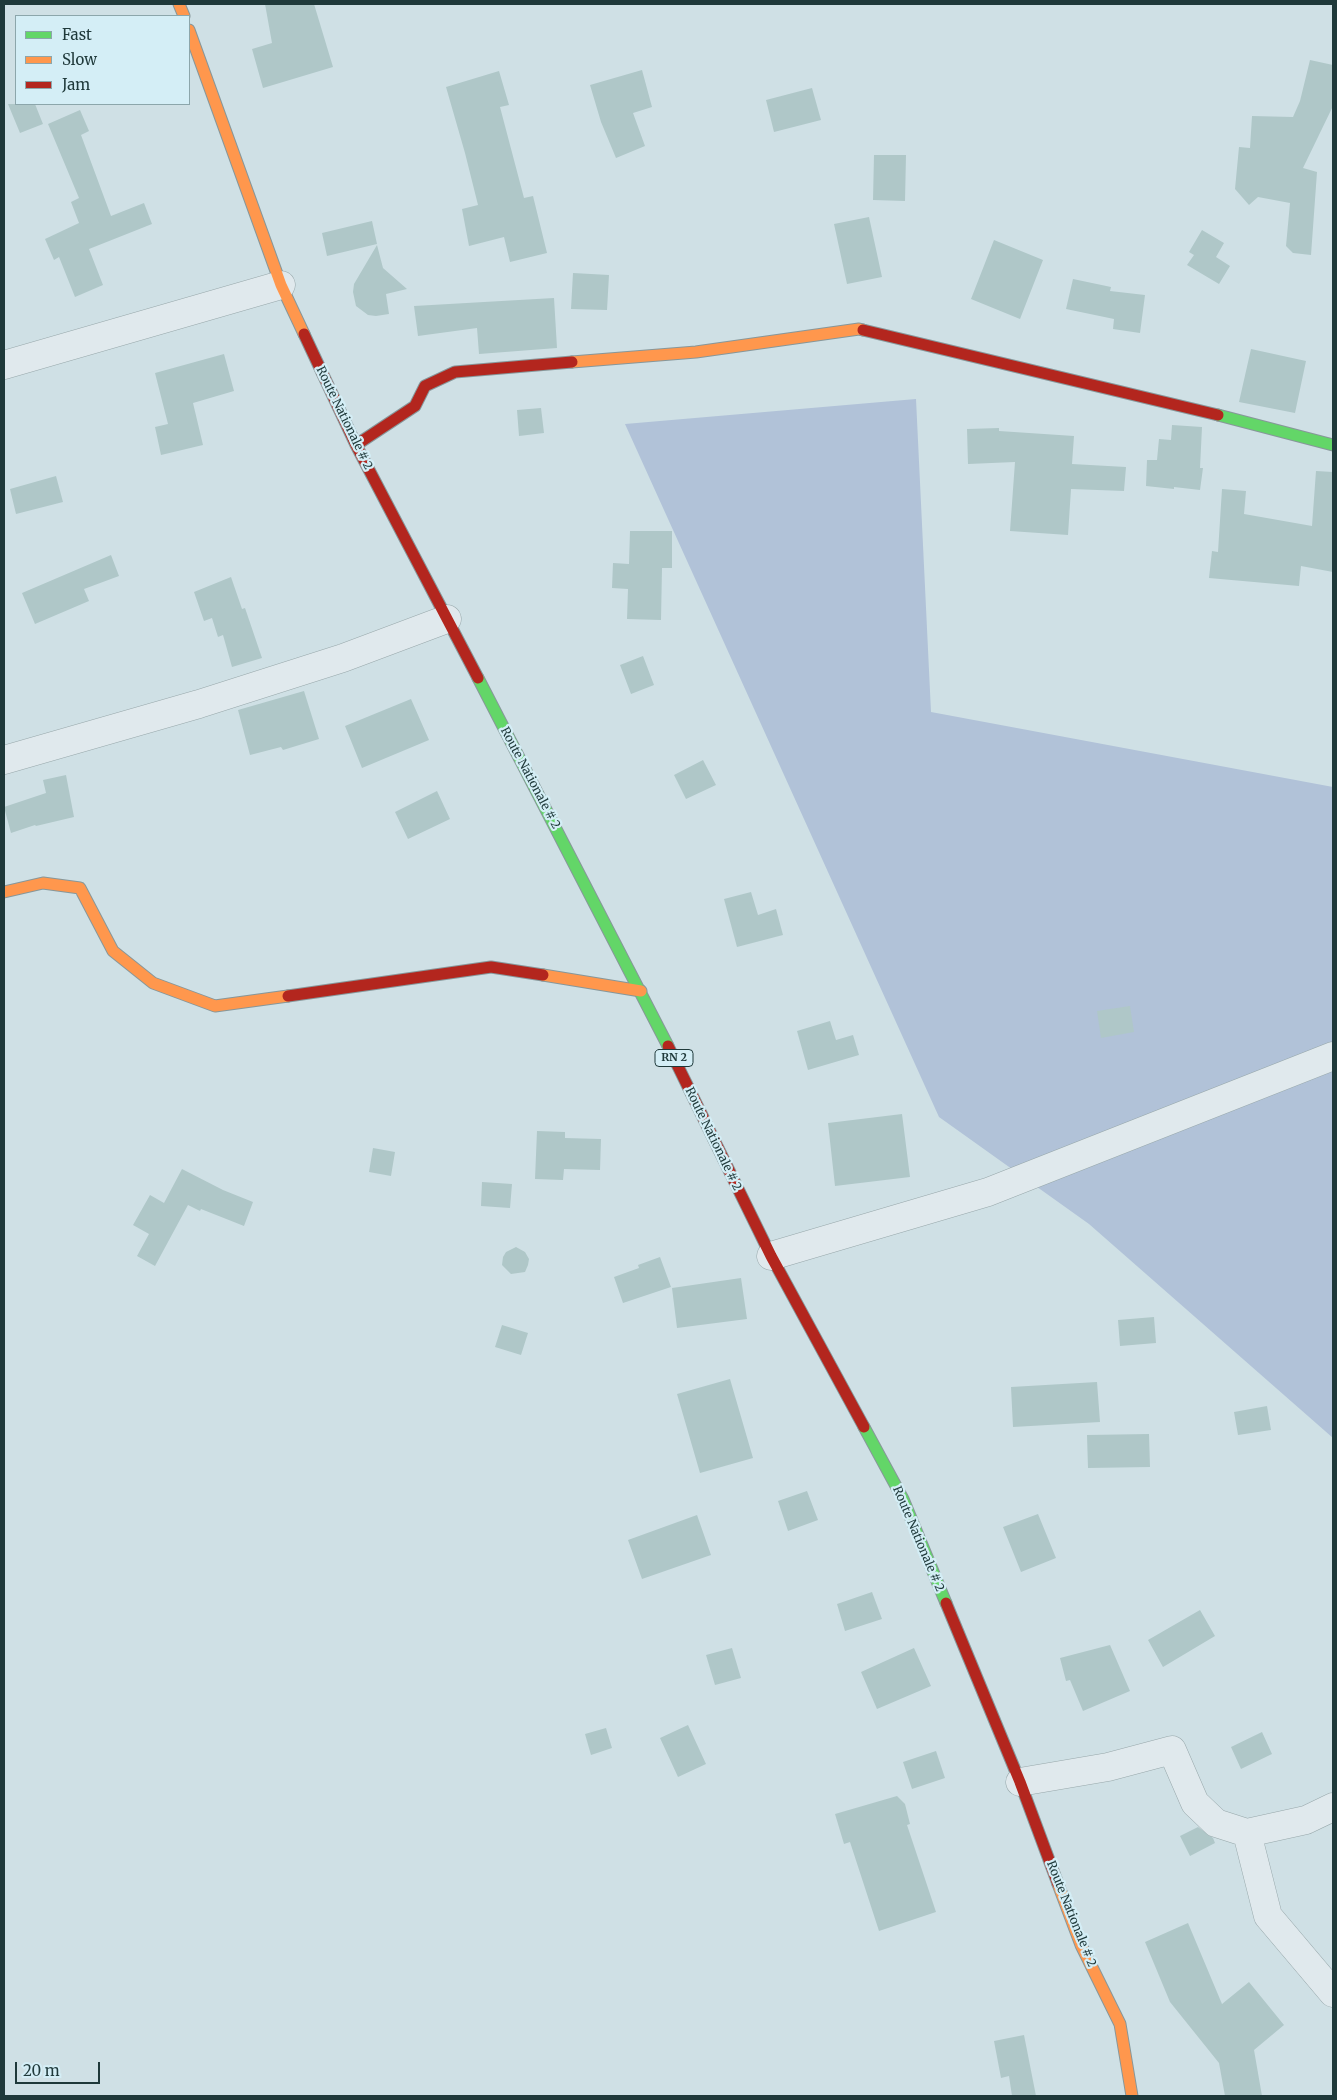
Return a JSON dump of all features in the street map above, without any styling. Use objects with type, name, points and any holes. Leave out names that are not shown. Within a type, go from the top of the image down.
[{"type":"main road","name":"Route Nationale # 2","points":[[190,33],[281,284],[356,445],[641,991],[771,1256],[903,1499],[1020,1782],[1080,1945],[1120,2024],[1132,2096]]},
{"type":"main road","points":[[356,445],[415,406],[424,386],[455,372],[696,352],[859,329],[1170,402],[1333,446]]},
{"type":"main road","points":[[4,892],[43,883],[80,888],[113,951],[154,983],[215,1006],[491,967],[641,991]]},
{"type":"street","points":[[4,365],[281,284]]},
{"type":"street","points":[[4,760],[199,704],[343,658],[447,619]]},
{"type":"street","points":[[771,1256],[988,1192],[1333,1056]]},
{"type":"street","points":[[1020,1782],[1108,1767],[1172,1750],[1196,1802],[1216,1823],[1247,1834],[1306,1820],[1333,1807]]},
{"type":"street","points":[[1247,1834],[1268,1916],[1333,1992]]},
{"type":"shaded area","points":[[916,399],[931,712],[1333,787],[1333,1438],[1089,1224],[939,1117],[625,424]]},
{"type":"building","points":[[265,4],[314,4],[333,67],[263,88],[252,49],[272,43]]},
{"type":"building","points":[[1310,60],[1333,65],[1333,106],[1303,168],[1317,172],[1311,255],[1293,253],[1286,246],[1290,203],[1258,197],[1249,205],[1235,189],[1239,147],[1250,148],[1252,116],[1293,117],[1300,101]]},
{"type":"building","points":[[642,70],[652,107],[633,113],[645,146],[616,158],[601,122],[590,85]]},
{"type":"building","points":[[499,71],[509,105],[500,107],[524,198],[533,196],[547,253],[510,262],[504,237],[469,246],[462,209],[478,205],[446,87]]},
{"type":"building","points":[[812,88],[821,120],[774,132],[766,100]]},
{"type":"building","points":[[8,104],[35,105],[43,124],[20,133]]},
{"type":"building","points":[[80,110],[89,131],[81,135],[111,216],[144,203],[152,224],[89,249],[103,285],[75,297],[59,257],[54,260],[45,239],[79,223],[71,202],[79,198],[48,124]]},
{"type":"building","points":[[874,155],[906,155],[905,201],[873,200]]},
{"type":"building","points":[[869,217],[882,277],[847,284],[834,224]]},
{"type":"building","points":[[372,221],[377,244],[327,256],[322,233]]},
{"type":"building","points":[[1202,230],[1224,243],[1216,257],[1230,266],[1219,284],[1187,265],[1194,255],[1189,252]]},
{"type":"building","points":[[994,240],[1043,260],[1020,319],[971,299]]},
{"type":"building","points":[[377,245],[383,268],[407,289],[386,294],[389,314],[376,316],[368,315],[356,306],[353,292],[354,284]]},
{"type":"building","points":[[573,273],[609,275],[607,310],[571,309]]},
{"type":"building","points":[[1073,279],[1111,287],[1110,291],[1145,295],[1140,333],[1113,329],[1114,319],[1066,309]]},
{"type":"building","points":[[554,298],[557,348],[479,354],[477,328],[418,336],[414,306]]},
{"type":"building","points":[[1251,349],[1306,361],[1295,413],[1239,402]]},
{"type":"building","points":[[224,354],[234,391],[193,403],[203,445],[161,455],[155,427],[168,424],[155,373]]},
{"type":"building","points":[[541,408],[544,433],[519,436],[517,410]]},
{"type":"building","points":[[1172,425],[1202,427],[1200,468],[1203,468],[1200,490],[1146,486],[1147,460],[1157,460],[1159,439],[1171,440]]},
{"type":"building","points":[[999,428],[999,431],[1074,436],[1072,464],[1126,467],[1124,491],[1071,489],[1068,535],[1010,531],[1015,462],[968,464],[967,429]]},
{"type":"building","points":[[1316,471],[1333,472],[1333,572],[1301,566],[1299,586],[1209,578],[1212,551],[1218,552],[1222,489],[1246,491],[1244,514],[1312,526]]},
{"type":"building","points":[[56,476],[63,502],[16,514],[10,489]]},
{"type":"building","points":[[630,531],[672,531],[672,568],[662,568],[661,620],[627,619],[628,589],[612,588],[613,563],[629,564]]},
{"type":"building","points":[[111,555],[119,576],[84,589],[89,601],[35,624],[22,593]]},
{"type":"building","points":[[231,577],[242,609],[245,608],[262,658],[232,667],[223,635],[218,637],[212,618],[204,621],[194,592]]},
{"type":"building","points":[[643,656],[654,685],[631,694],[620,665]]},
{"type":"building","points":[[304,691],[319,739],[283,750],[281,747],[250,755],[238,710]]},
{"type":"building","points":[[411,699],[429,740],[362,768],[345,726]]},
{"type":"building","points":[[703,760],[716,785],[686,799],[674,775]]},
{"type":"building","points":[[66,775],[74,817],[35,825],[11,833],[4,807],[46,793],[43,780]]},
{"type":"building","points":[[437,791],[450,819],[408,839],[395,812]]},
{"type":"building","points":[[751,892],[758,915],[776,909],[783,935],[737,947],[724,899]]},
{"type":"building","points":[[1130,1006],[1134,1032],[1101,1038],[1097,1011]]},
{"type":"building","points":[[830,1021],[836,1040],[853,1035],[859,1055],[808,1070],[797,1031]]},
{"type":"building","points":[[902,1114],[910,1177],[835,1186],[828,1123]]},
{"type":"building","points":[[537,1131],[565,1132],[565,1138],[601,1139],[600,1170],[564,1169],[563,1180],[535,1179]]},
{"type":"building","points":[[373,1148],[395,1152],[391,1176],[369,1172]]},
{"type":"building","points":[[182,1169],[223,1190],[253,1202],[244,1226],[188,1205],[155,1266],[137,1256],[149,1234],[133,1225],[150,1195],[164,1203]]},
{"type":"building","points":[[482,1182],[512,1184],[510,1208],[481,1206]]},
{"type":"building","points":[[516,1247],[525,1252],[529,1259],[528,1265],[525,1272],[511,1274],[502,1265],[503,1257],[506,1252]]},
{"type":"building","points":[[660,1257],[671,1287],[623,1303],[614,1277],[639,1268],[638,1265]]},
{"type":"building","points":[[741,1278],[747,1319],[677,1328],[672,1288]]},
{"type":"building","points":[[1154,1317],[1156,1343],[1120,1346],[1118,1320]]},
{"type":"building","points":[[502,1325],[528,1333],[521,1355],[495,1347]]},
{"type":"building","points":[[730,1379],[753,1458],[700,1473],[677,1394]]},
{"type":"building","points":[[1097,1382],[1100,1422],[1013,1427],[1011,1387]]},
{"type":"building","points":[[1267,1406],[1271,1430],[1238,1435],[1234,1412]]},
{"type":"building","points":[[1149,1434],[1150,1467],[1088,1468],[1087,1435]]},
{"type":"building","points":[[807,1491],[818,1520],[788,1531],[778,1501]]},
{"type":"building","points":[[1038,1514],[1056,1558],[1021,1572],[1003,1527]]},
{"type":"building","points":[[697,1515],[711,1555],[642,1579],[628,1540]]},
{"type":"building","points":[[872,1592],[882,1619],[845,1631],[837,1604]]},
{"type":"building","points":[[1200,1610],[1215,1636],[1163,1667],[1148,1640]]},
{"type":"building","points":[[1110,1645],[1130,1691],[1083,1711],[1070,1680],[1066,1681],[1060,1658]]},
{"type":"building","points":[[732,1648],[741,1678],[715,1685],[706,1655]]},
{"type":"building","points":[[914,1648],[931,1686],[877,1709],[861,1672]]},
{"type":"building","points":[[688,1725],[706,1764],[678,1777],[660,1738]]},
{"type":"building","points":[[606,1728],[612,1748],[591,1755],[585,1734]]},
{"type":"building","points":[[1262,1732],[1272,1754],[1241,1769],[1231,1747]]},
{"type":"building","points":[[936,1751],[945,1778],[912,1789],[903,1762]]},
{"type":"building","points":[[897,1796],[905,1804],[910,1824],[907,1825],[936,1912],[879,1931],[850,1842],[844,1844],[835,1814]]},
{"type":"building","points":[[1198,1827],[1213,1838],[1215,1843],[1190,1856],[1180,1836]]},
{"type":"building","points":[[1188,1923],[1222,2004],[1249,1982],[1284,2025],[1254,2050],[1262,2096],[1225,2096],[1219,2063],[1170,2002],[1145,1942]]},
{"type":"building","points":[[1024,2035],[1036,2096],[1012,2096],[1009,2076],[1001,2078],[994,2041]]},
{"type":"traffic: fast","points":[[1218,415],[1333,445]]},
{"type":"traffic: fast","points":[[478,678],[668,1046]]},
{"type":"traffic: fast","points":[[864,1427],[903,1499],[946,1603]]},
{"type":"traffic: slow","points":[[179,4],[184,15]]},
{"type":"traffic: slow","points":[[190,33],[281,285],[304,334]]},
{"type":"traffic: slow","points":[[572,362],[696,352],[859,329],[863,330]]},
{"type":"traffic: slow","points":[[4,892],[43,883],[80,888],[113,951],[153,983],[215,1006],[288,996]]},
{"type":"traffic: slow","points":[[543,975],[641,991]]},
{"type":"traffic: slow","points":[[1058,1884],[1081,1945],[1120,2024],[1132,2096]]},
{"type":"traffic: jam","points":[[863,330],[1218,415]]},
{"type":"traffic: jam","points":[[304,334],[356,445],[478,678]]},
{"type":"traffic: jam","points":[[356,445],[415,406],[425,386],[455,372],[572,362]]},
{"type":"traffic: jam","points":[[288,996],[491,967],[543,975]]},
{"type":"traffic: jam","points":[[668,1046],[771,1256],[864,1427]]},
{"type":"traffic: jam","points":[[946,1603],[1020,1782],[1058,1884]]}]
